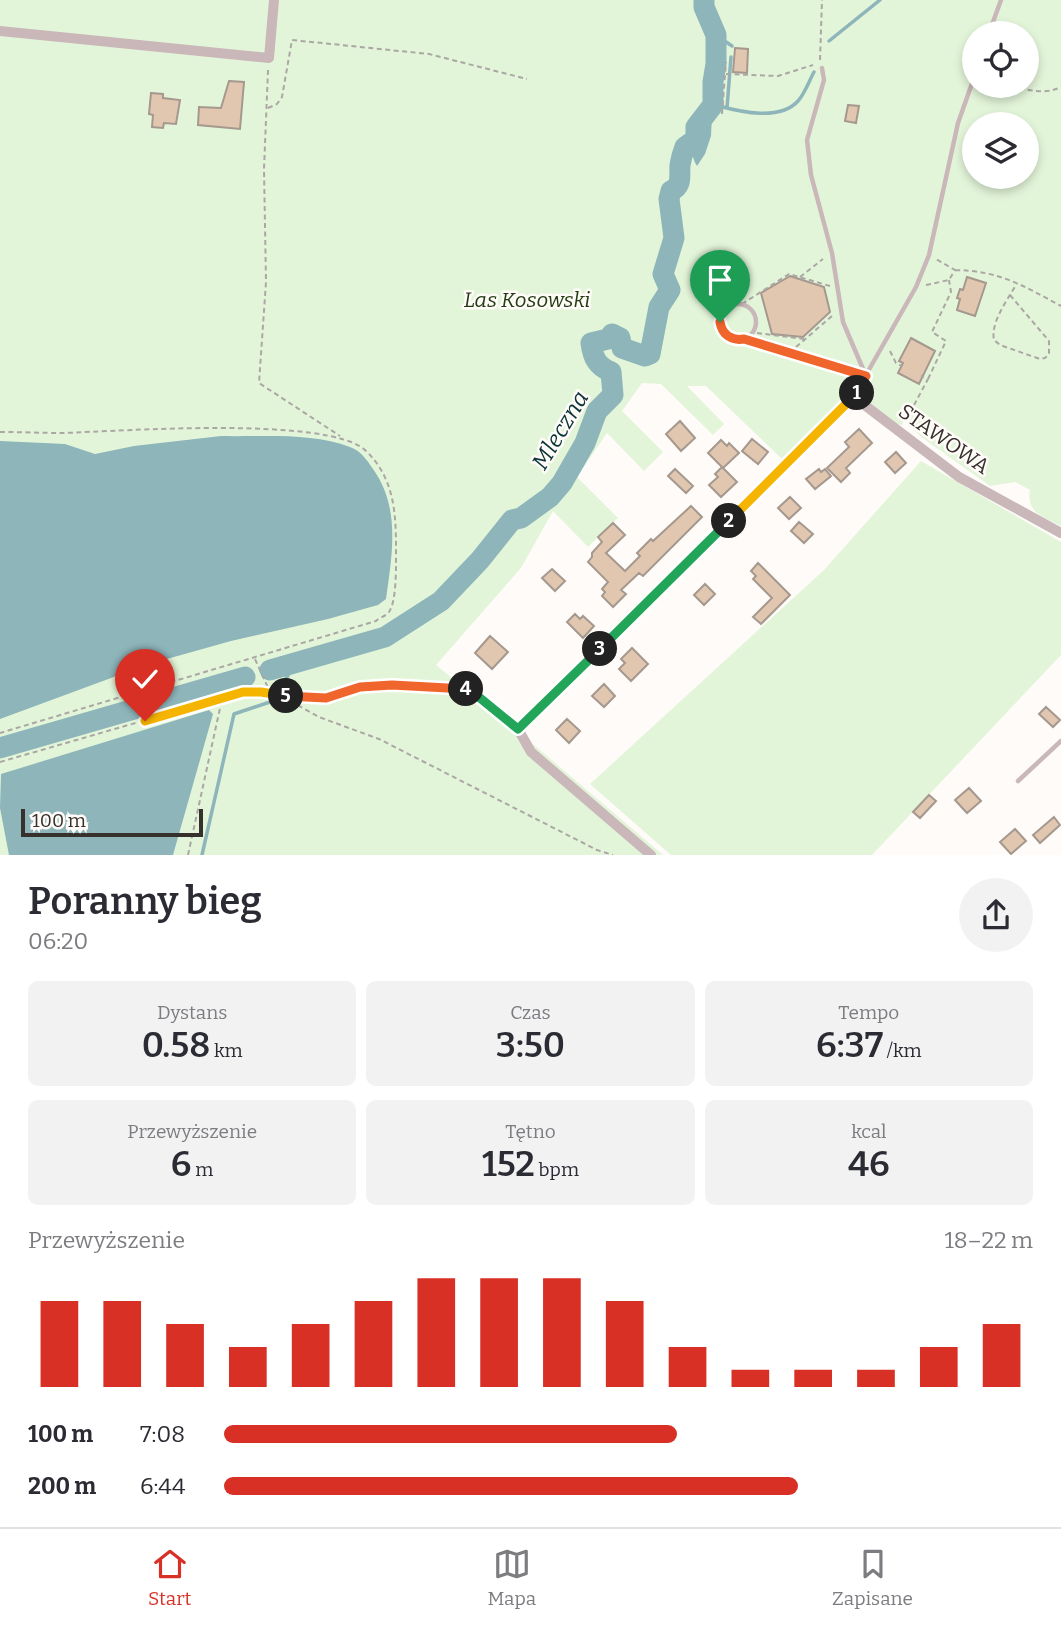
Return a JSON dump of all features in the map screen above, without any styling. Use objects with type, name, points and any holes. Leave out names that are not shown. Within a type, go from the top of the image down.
[{"type":"street","points":[[0,31],[269,58],[274,0]]},
{"type":"street","points":[[518,729],[854,397]]},
{"type":"street","name":"STAWOWA","points":[[854,397],[959,477],[1061,533]]},
{"type":"street","points":[[469,689],[518,729],[531,752],[650,855]]},
{"type":"lane","points":[[993,21],[1001,0]]},
{"type":"lane","points":[[822,68],[824,80],[807,146],[811,175],[832,253],[843,322],[866,376]]},
{"type":"lane","points":[[854,397],[916,288],[929,255],[958,123],[967,98]]},
{"type":"lane","points":[[744,339],[753,333],[756,317],[750,307],[742,304],[728,307],[720,322],[721,328],[729,337],[744,339],[866,376]]},
{"type":"lane","points":[[1018,781],[1061,741]]},
{"type":"path","points":[[726,74],[778,76],[821,63],[819,52],[822,0]]},
{"type":"path","points":[[267,109],[278,104],[282,97],[292,40],[429,54],[527,79]]},
{"type":"path","points":[[0,733],[376,621],[388,613],[392,605],[396,573],[396,532],[391,487],[364,450],[259,383],[266,282],[264,169],[269,58]]},
{"type":"path","points":[[722,114],[726,62]]},
{"type":"path","points":[[1039,91],[1061,87]]},
{"type":"path","points":[[799,277],[832,253]]},
{"type":"path","points":[[929,255],[955,270],[997,274],[1061,306]]},
{"type":"path","points":[[904,424],[946,341],[932,332],[951,292],[949,280],[955,270]]},
{"type":"path","points":[[742,304],[789,274],[838,288]]},
{"type":"path","points":[[916,288],[949,280]]},
{"type":"path","points":[[1010,295],[1049,341],[1049,354],[1045,358],[1040,359],[1000,345],[995,340],[994,326],[1010,295],[1017,283]]},
{"type":"path","points":[[789,353],[841,309]]},
{"type":"path","points":[[753,333],[805,339]]},
{"type":"path","points":[[885,344],[896,363],[902,366]]},
{"type":"path","points":[[921,376],[928,379]]},
{"type":"path","points":[[0,432],[65,433],[125,429],[298,430],[343,438]]},
{"type":"path","points":[[254,657],[269,690],[319,717],[379,739],[572,838],[613,855]]},
{"type":"path","points":[[0,762],[243,692],[326,698],[360,687],[392,685],[469,689]]},
{"type":"path","points":[[188,855],[222,699]]},
{"type":"green space","name":"Las Kosowski","points":[[0,0],[1061,0],[1061,526],[1042,517],[1033,509],[1029,498],[1030,490],[1015,482],[990,486],[920,436],[906,421],[904,420],[902,425],[896,424],[861,399],[863,390],[858,386],[783,460],[706,386],[687,386],[724,424],[713,435],[661,384],[642,383],[622,411],[663,452],[644,471],[607,433],[577,477],[618,518],[588,547],[553,511],[521,568],[436,665],[663,855],[0,855]]},
{"type":"green space","points":[[921,461],[1061,542],[1061,655],[872,855],[671,855],[590,784],[824,570]]},
{"type":"water","points":[[709,85],[716,86],[717,97],[721,101],[720,112],[712,115],[711,136],[705,154],[697,166],[692,144],[707,102]]},
{"type":"water","points":[[221,436],[319,439],[350,447],[363,456],[382,484],[391,516],[392,549],[386,599],[378,605],[328,619],[231,641],[149,664],[0,719],[0,441],[65,444],[95,454],[134,446]]},
{"type":"water","points":[[209,710],[213,714],[173,855],[9,855],[0,808],[1,774]]},
{"type":"building","points":[[735,48],[748,49],[747,73],[733,72]]},
{"type":"building","points":[[229,81],[244,82],[240,129],[198,125],[199,107],[221,108]]},
{"type":"building","points":[[151,93],[180,100],[176,124],[164,123],[163,128],[152,127],[153,115],[149,114]]},
{"type":"building","points":[[848,105],[859,106],[856,123],[845,121]]},
{"type":"building","points":[[790,276],[824,287],[830,312],[803,337],[772,334],[761,293]]},
{"type":"building","points":[[967,277],[986,283],[975,316],[957,310],[960,299],[957,298]]},
{"type":"building","points":[[911,338],[935,351],[919,384],[898,373],[903,363],[899,361]]},
{"type":"building","points":[[680,421],[695,438],[681,451],[666,434]]},
{"type":"building","points":[[859,429],[872,443],[846,468],[850,473],[841,482],[827,468],[849,447],[845,442]]},
{"type":"building","points":[[752,439],[768,452],[758,464],[742,451]]},
{"type":"building","points":[[721,440],[727,446],[729,443],[739,453],[723,468],[737,482],[721,497],[709,485],[718,477],[715,474],[722,467],[708,453]]},
{"type":"building","points":[[896,452],[906,463],[895,473],[885,462]]},
{"type":"building","points":[[675,469],[693,486],[686,493],[668,476]]},
{"type":"building","points":[[819,469],[821,472],[825,469],[831,476],[815,489],[806,479]]},
{"type":"building","points":[[790,497],[801,508],[789,519],[778,508]]},
{"type":"building","points":[[691,506],[702,517],[643,576],[639,573],[621,590],[626,594],[613,607],[602,596],[605,592],[602,589],[608,582],[588,562],[602,542],[598,537],[613,523],[625,535],[606,553],[625,571],[640,556],[637,553],[651,539],[653,541]]},
{"type":"building","points":[[799,522],[813,534],[804,543],[791,531]]},
{"type":"building","points":[[758,563],[790,595],[761,624],[753,617],[772,598],[753,579],[756,576],[751,571]]},
{"type":"building","points":[[552,569],[565,581],[555,591],[542,578]]},
{"type":"building","points":[[705,584],[715,594],[704,605],[694,595]]},
{"type":"building","points":[[575,614],[580,619],[583,616],[594,626],[583,638],[567,622]]},
{"type":"building","points":[[490,636],[508,652],[492,669],[475,653]]},
{"type":"building","points":[[632,648],[648,664],[631,681],[619,669],[625,663],[621,659]]},
{"type":"building","points":[[604,684],[615,696],[604,707],[592,696]]},
{"type":"building","points":[[1046,707],[1060,720],[1053,727],[1039,714]]},
{"type":"building","points":[[567,719],[580,731],[569,743],[556,730]]},
{"type":"building","points":[[969,788],[981,801],[967,813],[955,800]]},
{"type":"building","points":[[929,795],[936,801],[920,818],[913,812]]},
{"type":"building","points":[[1054,817],[1060,825],[1040,843],[1033,835]]},
{"type":"building","points":[[1015,829],[1026,841],[1011,854],[1000,842]]},
{"type":"waterway","name":"Mleczna","points":[[270,670],[385,637],[441,601],[480,560],[512,520],[521,518],[550,497],[562,483],[585,443],[597,411],[613,395],[611,372],[596,361],[591,343],[608,339],[612,334],[620,338],[622,348],[645,356],[650,354],[659,307],[670,290],[663,274],[674,238],[669,199],[671,191],[679,183],[685,147],[696,139],[696,127],[713,105],[716,35],[704,7],[704,0]]},
{"type":"waterway","points":[[829,41],[880,0]]},
{"type":"waterway","points":[[716,35],[732,46]]},
{"type":"waterway","points":[[727,108],[731,57]]},
{"type":"waterway","points":[[719,106],[760,113],[781,111],[798,101],[814,72]]},
{"type":"waterway","points":[[202,855],[234,714],[270,702],[297,662]]},
{"type":"waterway","name":"Mleczna","points":[[0,748],[245,677]]},
{"type":"route","points":[[145,721],[243,692],[326,698],[360,687],[392,685],[469,689],[518,729],[854,397],[866,376],[744,339],[734,339],[724,333],[720,322]]}]
